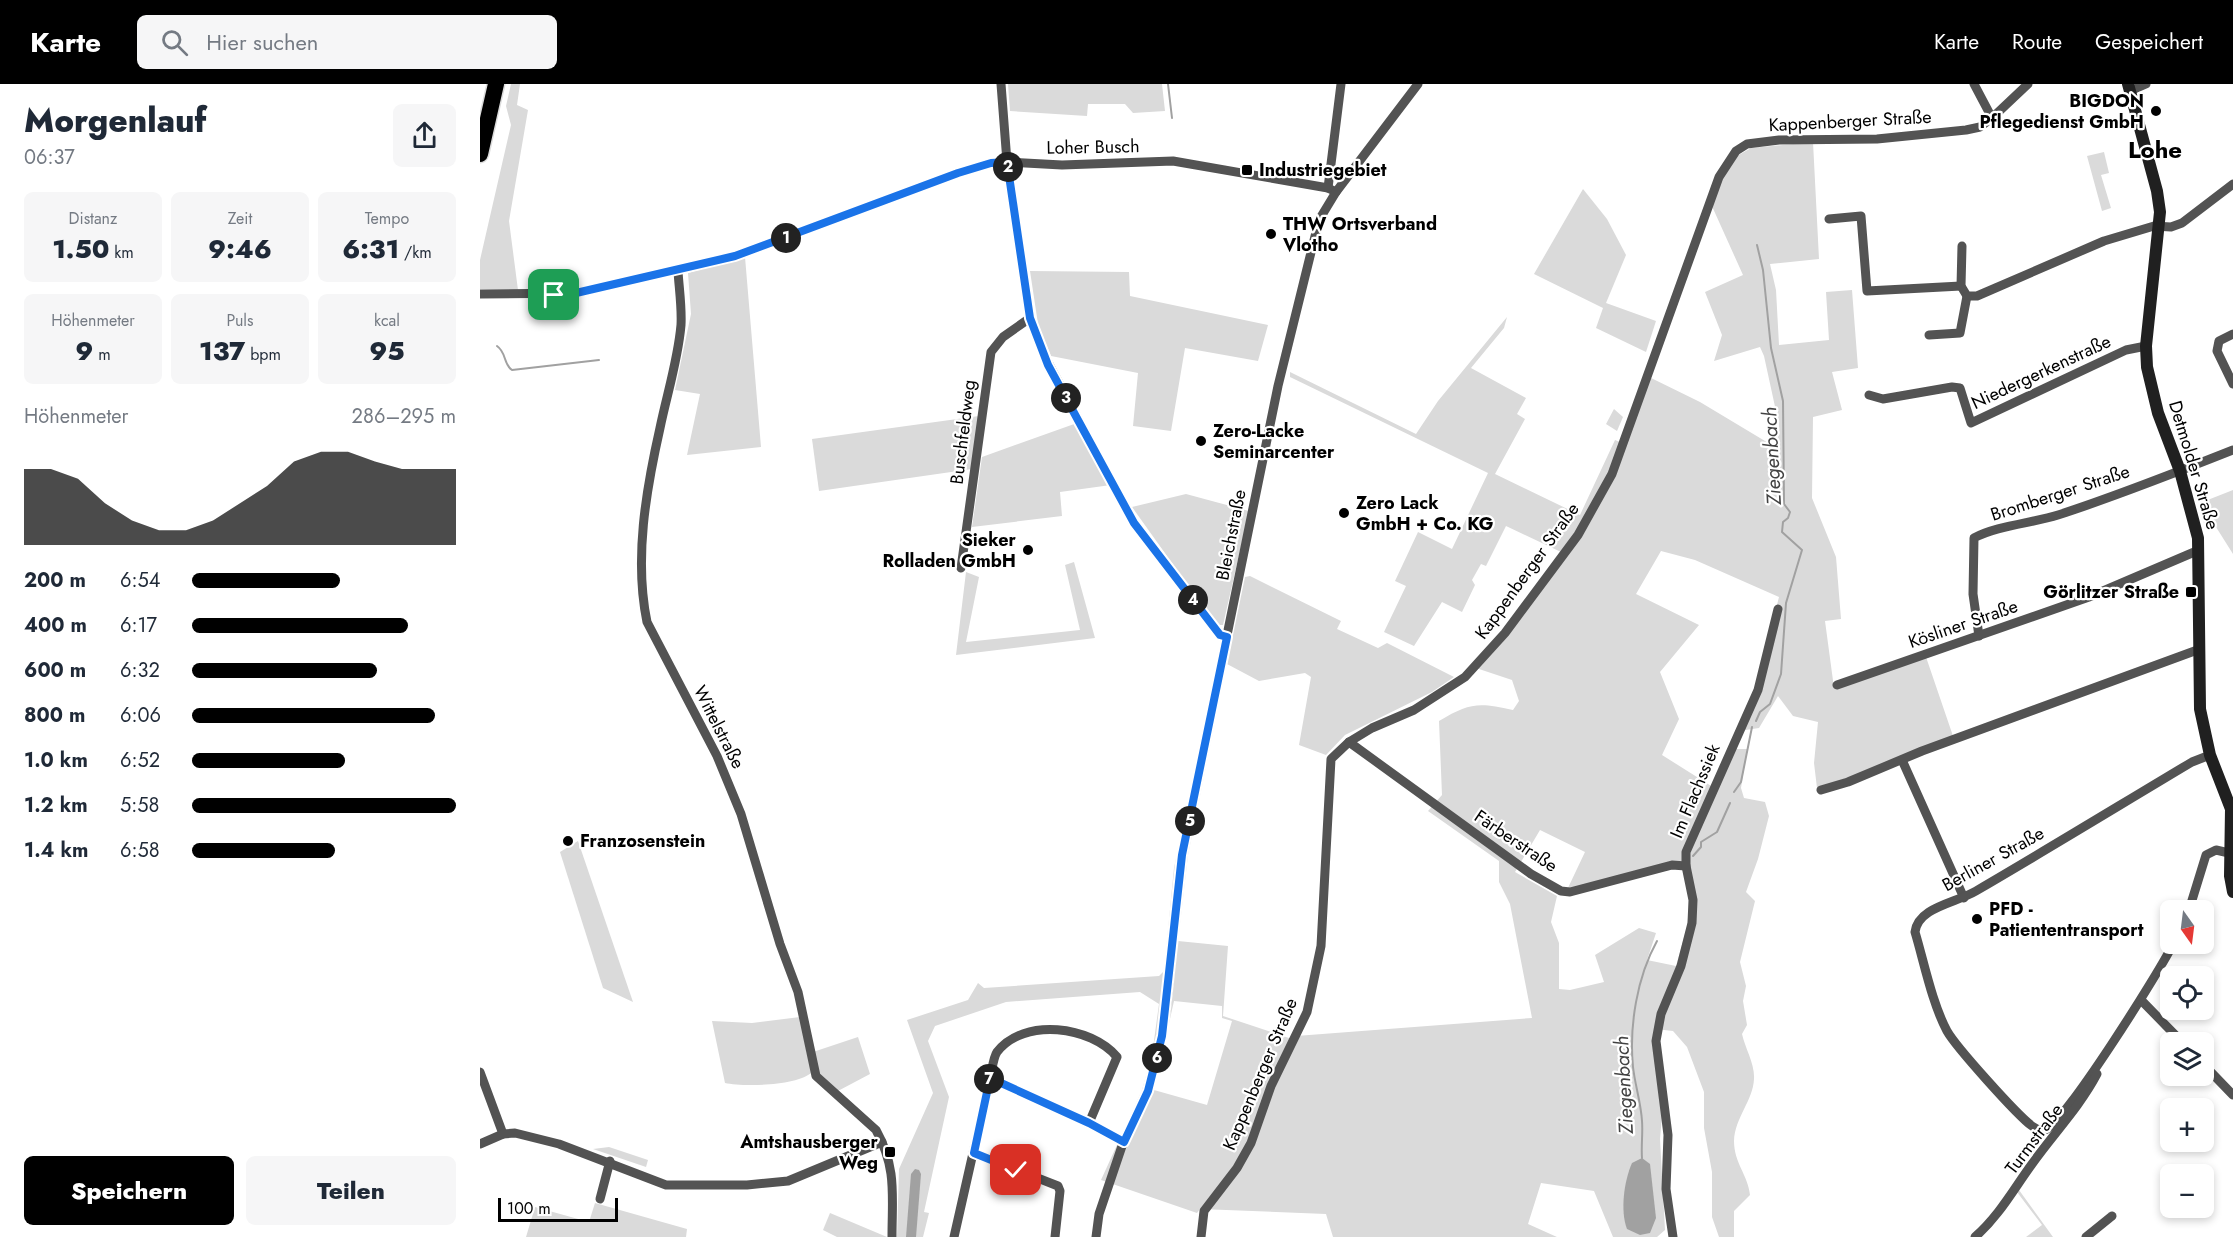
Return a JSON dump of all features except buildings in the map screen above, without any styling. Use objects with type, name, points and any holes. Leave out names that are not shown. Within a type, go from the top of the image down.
[{"type":"highway","points":[[480,154],[496,84]]},
{"type":"main road","name":"Detmolder Straße","points":[[2129,87],[2157,191],[2160,227],[2146,346],[2148,367],[2158,413],[2180,471],[2197,528],[2200,709],[2210,755],[2231,800],[2229,853],[2233,892]]},
{"type":"street","points":[[1001,84],[1007,162],[1030,318],[1048,365],[1134,523],[1220,635],[1227,637]]},
{"type":"street","name":"Bleichstraße","points":[[1096,1237],[1099,1214],[1124,1142],[1148,1091],[1162,1036],[1182,855],[1278,386],[1319,220],[1332,190],[1341,84]]},
{"type":"street","points":[[1332,190],[1418,84]]},
{"type":"street","points":[[1974,84],[1992,118]]},
{"type":"street","name":"Kappenberger Straße","points":[[1201,1237],[1204,1211],[1237,1168],[1251,1143],[1271,1086],[1307,1012],[1321,946],[1328,773],[1334,754],[1372,728],[1414,710],[1466,677],[1505,633],[1578,535],[1612,474],[1724,167],[1736,151],[1747,144],[1779,140],[1877,139],[1966,130],[1980,126],[1992,118],[2028,84]]},
{"type":"street","points":[[2129,87],[2146,84]]},
{"type":"street","name":"Loher Busch","points":[[480,294],[576,293],[678,271],[771,244],[958,173],[991,163],[1062,165],[1173,161],[1332,190]]},
{"type":"street","points":[[1967,296],[1977,296],[2104,241],[2182,223],[2233,184]]},
{"type":"street","points":[[1829,219],[1861,216],[1867,291],[1961,286]]},
{"type":"street","points":[[1929,335],[1960,333],[1967,296],[1961,286],[1962,246]]},
{"type":"street","name":"Wittelstraße","points":[[678,271],[681,324],[643,526],[643,598],[647,622],[717,756],[741,814],[780,944],[798,992],[816,1076],[876,1130],[893,1168],[892,1237]]},
{"type":"street","name":"Buschfeldweg","points":[[961,568],[991,352],[1004,337],[1030,318]]},
{"type":"street","points":[[2233,334],[2219,341],[2217,351],[2233,384]]},
{"type":"street","name":"Niedergerkenstraße","points":[[1869,395],[1883,399],[1953,387],[1960,388],[1971,423],[2127,350],[2146,346]]},
{"type":"street","points":[[2180,471],[2233,450]]},
{"type":"street","name":"Bromberger Straße","points":[[1979,636],[1973,594],[1974,538],[2094,504],[2180,471]]},
{"type":"street","name":"Kösliner Straße","points":[[1837,686],[2089,597],[2199,550]]},
{"type":"street","name":"Im Flachssiek","points":[[1673,1237],[1666,1189],[1668,1135],[1656,1041],[1661,1014],[1681,966],[1692,923],[1694,900],[1686,866],[1686,852],[1758,690],[1778,609]]},
{"type":"street","points":[[1821,790],[1848,782],[1902,759],[2200,649]]},
{"type":"street","name":"Färberstraße","points":[[1349,742],[1531,874],[1562,891],[1581,891],[1672,865],[1686,866]]},
{"type":"street","name":"Berliner Straße","points":[[2038,1129],[2016,1110],[1948,1034],[1915,932],[1916,922],[1921,915],[1964,898],[2182,768],[2210,755]]},
{"type":"street","points":[[1902,759],[1964,898]]},
{"type":"street","points":[[2192,900],[2206,855],[2216,850],[2229,853]]},
{"type":"street","name":"Turmstraße","points":[[2038,1129],[2051,1127],[2063,1114],[2141,1000],[2167,954]]},
{"type":"street","points":[[2141,1000],[2172,1032]]},
{"type":"street","points":[[954,1237],[996,1053],[1017,1034],[1065,1029],[1109,1047],[1117,1057],[1089,1123]]},
{"type":"street","name":"Turmstraße","points":[[1975,1237],[2001,1210],[2032,1163],[2073,1115],[2100,1068],[2105,1051]]},
{"type":"street","points":[[480,1072],[503,1134]]},
{"type":"street","points":[[2214,1075],[2233,1095]]},
{"type":"street","points":[[990,1078],[1089,1123],[1124,1142]]},
{"type":"street","points":[[480,1144],[503,1134],[533,1136],[610,1161],[666,1185],[747,1185],[788,1181],[882,1142]]},
{"type":"street","points":[[974,1153],[1058,1186],[1060,1191],[1054,1237]]},
{"type":"street","points":[[600,1199],[610,1161]]},
{"type":"street","points":[[2086,1237],[2112,1216]]},
{"type":"shaded area","points":[[511,84],[520,84],[517,105],[528,110],[509,221],[518,290],[480,289],[480,260],[511,125],[506,106]]},
{"type":"shaded area","points":[[1008,84],[1162,84],[1165,111],[1133,113],[1125,104],[1088,104],[1087,116],[1010,111]]},
{"type":"shaded area","points":[[1813,142],[1819,259],[1770,264],[1776,290],[1779,345],[1829,340],[1826,292],[1852,290],[1858,368],[1832,372],[1842,410],[1813,417],[1812,498],[1836,557],[1841,619],[1825,621],[1834,688],[1926,657],[1953,736],[1870,770],[1817,788],[1814,763],[1818,722],[1793,716],[1778,696],[1759,728],[1739,731],[1749,715],[1779,597],[1695,560],[1661,551],[1636,594],[1699,625],[1660,672],[1679,719],[1662,755],[1716,789],[1731,749],[1747,749],[1741,788],[1744,798],[1765,802],[1769,816],[1758,859],[1746,892],[1755,901],[1740,962],[1746,986],[1743,1001],[1747,1025],[1742,1034],[1753,1068],[1754,1079],[1751,1095],[1735,1132],[1736,1156],[1747,1181],[1750,1195],[1734,1211],[1734,1237],[1719,1237],[1712,1217],[1712,1172],[1704,1128],[1704,1092],[1687,1047],[1673,1031],[1655,1029],[1664,1092],[1660,1139],[1665,1230],[1657,1237],[1613,1237],[1594,1191],[1541,1183],[1528,1224],[1557,1237],[1333,1237],[1326,1214],[1200,1209],[1197,1213],[1101,1180],[1142,1090],[1152,1055],[1159,1004],[1140,992],[1006,1002],[935,1026],[928,1041],[949,1097],[924,1212],[929,1213],[923,1237],[897,1237],[899,1169],[933,1093],[907,1020],[968,1000],[978,983],[984,988],[1159,976],[1164,971],[1174,868],[1205,719],[1215,722],[1188,855],[1178,941],[1228,946],[1223,1016],[1292,1039],[1296,1036],[1532,1018],[1510,904],[1499,882],[1499,861],[1428,811],[1442,795],[1439,721],[1474,706],[1482,705],[1513,710],[1519,701],[1512,680],[1473,667],[1481,660],[1561,552],[1506,526],[1486,566],[1481,564],[1472,580],[1475,585],[1462,612],[1442,602],[1414,646],[1384,632],[1406,586],[1395,581],[1418,532],[1452,549],[1488,473],[1290,377],[1290,372],[1416,434],[1438,401],[1507,317],[1504,328],[1471,368],[1526,398],[1517,414],[1525,419],[1495,474],[1580,515],[1615,440],[1620,442],[1647,376],[1700,402],[1775,447],[1779,425],[1760,347],[1714,361],[1722,335],[1705,292],[1743,275],[1711,204],[1730,160],[1751,148]],"holes":[[[1540,830],[1585,852],[1567,890],[1685,867],[1690,900],[1687,927],[1676,966],[1647,960],[1656,933],[1639,928],[1595,955],[1604,982],[1570,990],[1559,989],[1559,943],[1551,922],[1557,896],[1515,872]],[[1174,1001],[1222,1006],[1222,1018],[1232,1021],[1207,1105],[1154,1090]]]},
{"type":"shaded area","points":[[2104,152],[2109,173],[2101,175],[2111,208],[2102,211],[2087,156]]},
{"type":"shaded area","points":[[1583,189],[1607,219],[1626,255],[1606,303],[1656,321],[1646,352],[1596,328],[1603,308],[1534,274]]},
{"type":"shaded area","points":[[745,257],[761,447],[687,455],[700,394],[675,390],[691,314],[688,273]]},
{"type":"shaded area","points":[[1030,271],[1129,272],[1130,296],[1268,325],[1258,361],[1185,348],[1171,431],[1133,426],[1138,373],[1051,356],[1038,324]]},
{"type":"shaded area","points":[[1614,409],[1623,417],[1617,431],[1606,424]]},
{"type":"shaded area","points":[[979,416],[972,469],[819,491],[812,439]]},
{"type":"shaded area","points":[[1077,423],[1111,485],[1060,492],[1062,516],[972,527],[982,457]]},
{"type":"shaded area","points":[[2233,490],[2233,554],[2216,527],[2205,529],[2200,503]]},
{"type":"shaded area","points":[[1186,494],[1249,511],[1223,625],[1219,625],[1212,619],[1132,507]]},
{"type":"shaded area","points":[[1074,562],[1095,638],[956,655],[966,572],[979,577],[966,642],[1080,630],[1065,565]]},
{"type":"shaded area","points":[[1250,576],[1341,621],[1337,629],[1378,648],[1387,643],[1454,677],[1432,692],[1345,735],[1326,755],[1299,745],[1311,677],[1305,673],[1259,681],[1227,664],[1245,577]]},
{"type":"shaded area","points":[[578,841],[633,1002],[603,988],[560,852]]},
{"type":"shaded area","points":[[800,1017],[807,1054],[858,1037],[870,1074],[836,1092],[812,1072],[805,1077],[784,1083],[744,1085],[725,1083],[712,1021],[752,1023]]},
{"type":"shaded area","points":[[609,1147],[648,1160],[646,1167],[593,1149]]},
{"type":"shaded area","points":[[1642,1158],[1650,1164],[1656,1218],[1650,1233],[1640,1235],[1627,1229],[1623,1205],[1625,1187],[1632,1163]]},
{"type":"shaded area","points":[[915,1169],[921,1174],[916,1237],[906,1237],[911,1174]]},
{"type":"shaded area","points":[[2019,1190],[2053,1237],[2026,1237],[2042,1225],[2017,1192]]},
{"type":"shaded area","points":[[595,1203],[687,1229],[686,1237],[526,1237],[535,1207],[589,1222]]},
{"type":"shaded area","points":[[830,1213],[887,1237],[837,1237],[823,1230]]},
{"type":"waterway","points":[[1168,84],[1172,118]]},
{"type":"waterway","name":"Ziegenbach","points":[[1756,721],[1760,712],[1770,704],[1781,674],[1786,603],[1802,550],[1782,532],[1783,522],[1788,518],[1790,512],[1784,504],[1783,401],[1771,348],[1763,270],[1757,245]]},
{"type":"waterway","points":[[497,346],[512,370],[599,360]]},
{"type":"waterway","name":"Ziegenbach","points":[[1734,792],[1741,782],[1752,727]]},
{"type":"waterway","name":"Ziegenbach","points":[[1693,856],[1701,847],[1701,842],[1717,832],[1730,803]]},
{"type":"waterway","name":"Ziegenbach","points":[[1642,1158],[1642,1121],[1633,1067],[1632,1035],[1636,1002],[1644,970],[1657,941]]},
{"type":"place","name":"BIGDON Pflegedienst GmbH","points":[[2156,111]]},
{"type":"place","name":"Industriegebiet","points":[[1247,170]]},
{"type":"place","name":"THW Ortsverband Vlotho","points":[[1271,234]]},
{"type":"place","name":"Zero-Lacke Seminarcenter","points":[[1201,441]]},
{"type":"place","name":"Zero Lack GmbH + Co. KG","points":[[1344,513]]},
{"type":"place","name":"Sieker Rolladen GmbH","points":[[1028,550]]},
{"type":"place","name":"Görlitzer Straße","points":[[2191,592]]},
{"type":"place","name":"Franzosenstein","points":[[568,841]]},
{"type":"place","name":"PFD - Patiententransport","points":[[1977,919]]},
{"type":"place","name":"Amtshausberger Weg","points":[[890,1152]]},
{"type":"district","name":"Lohe","points":[[2155,149]]},
{"type":"route","points":[[554,295],[576,293],[735,256],[867,209],[958,173],[991,163],[1007,162],[1030,318],[1048,365],[1134,523],[1220,635],[1227,637],[1182,855],[1166,1010],[1148,1091],[1124,1142],[1089,1123],[990,1078],[974,1153],[1016,1170]]}]
